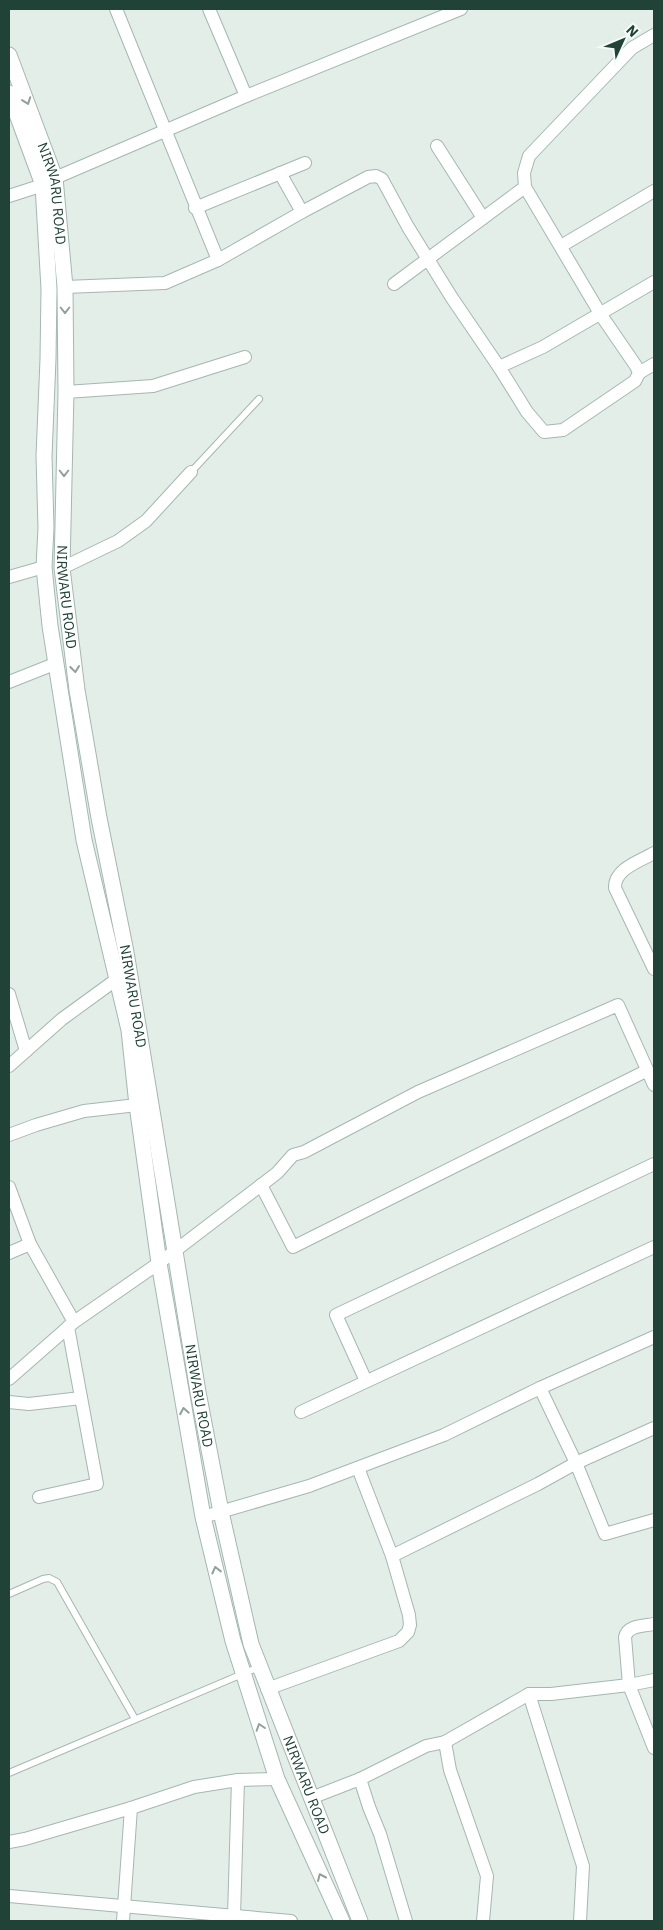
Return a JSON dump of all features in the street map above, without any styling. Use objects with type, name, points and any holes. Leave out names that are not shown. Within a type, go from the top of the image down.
[{"type":"street","points":[[116,9],[218,260]]},
{"type":"street","points":[[209,9],[246,96]]},
{"type":"street","points":[[9,196],[49,182],[165,130],[461,9]]},
{"type":"street","points":[[639,373],[525,188],[524,172],[529,156],[632,48],[654,35]]},
{"type":"street","name":"NIRWARU ROAD","points":[[9,55],[49,182],[65,287],[66,392],[62,567],[77,690],[99,818],[126,952],[198,1392],[221,1512],[251,1644],[267,1689],[360,1921]]},
{"type":"street","name":"NIRWARU ROAD","points":[[9,93],[49,182],[44,567],[50,626],[84,840],[129,1030],[137,1105],[159,1262],[203,1517],[233,1641],[277,1779],[342,1921]]},
{"type":"street","points":[[437,146],[483,218]]},
{"type":"street","points":[[196,208],[305,163]]},
{"type":"street","points":[[280,173],[302,212]]},
{"type":"street","points":[[65,287],[165,283],[218,260],[302,212],[368,177],[376,176],[382,179],[408,227],[526,412],[544,432],[562,430],[635,381],[639,373],[654,364]]},
{"type":"street","points":[[394,284],[525,188]]},
{"type":"street","points":[[561,246],[654,191]]},
{"type":"street","points":[[499,367],[542,347],[654,282]]},
{"type":"street","points":[[66,392],[153,386],[245,356]]},
{"type":"street","points":[[9,577],[44,567],[62,567],[118,541],[146,521],[191,472]]},
{"type":"street","points":[[9,682],[56,663]]},
{"type":"street","points":[[653,964],[615,888],[615,883],[623,870],[654,853]]},
{"type":"street","points":[[9,1066],[62,1019],[117,979]]},
{"type":"street","points":[[9,994],[26,1051]]},
{"type":"street","points":[[9,1379],[71,1324],[159,1262],[277,1173],[293,1155],[304,1152],[418,1092],[618,1005],[654,1086]]},
{"type":"street","points":[[261,1184],[293,1247],[646,1071]]},
{"type":"street","points":[[9,1136],[36,1125],[84,1111],[137,1105]]},
{"type":"street","points":[[366,1380],[336,1314],[654,1164]]},
{"type":"street","points":[[9,1187],[30,1244],[71,1324],[81,1398],[97,1484],[39,1497]]},
{"type":"street","points":[[9,1253],[30,1244]]},
{"type":"street","points":[[301,1412],[654,1246]]},
{"type":"street","points":[[203,1517],[309,1486],[444,1435],[540,1388],[654,1337]]},
{"type":"street","points":[[540,1388],[576,1463],[605,1534],[654,1520]]},
{"type":"street","points":[[9,1402],[29,1404],[81,1398]]},
{"type":"street","points":[[392,1556],[538,1484],[576,1463],[654,1428]]},
{"type":"street","points":[[267,1689],[399,1641],[408,1632],[410,1625],[409,1615],[392,1556],[358,1468]]},
{"type":"street","points":[[654,1624],[630,1629],[626,1632],[625,1637],[629,1685],[654,1748]]},
{"type":"street","points":[[311,1798],[360,1779],[426,1746],[445,1742],[529,1694],[551,1694],[629,1685],[654,1680]]},
{"type":"street","points":[[529,1694],[583,1866],[580,1921]]},
{"type":"street","points":[[445,1742],[450,1770],[487,1876],[483,1921]]},
{"type":"street","points":[[9,1842],[131,1808],[194,1787],[238,1780],[277,1779]]},
{"type":"street","points":[[360,1779],[380,1834],[406,1921]]},
{"type":"street","points":[[234,1916],[238,1780]]},
{"type":"street","points":[[123,1921],[131,1808]]},
{"type":"street","points":[[9,1896],[292,1921]]},
{"type":"lane","points":[[191,472],[259,398]]},
{"type":"lane","points":[[9,1594],[43,1578],[49,1578],[57,1582],[135,1720]]},
{"type":"lane","points":[[9,1772],[260,1667]]}]
